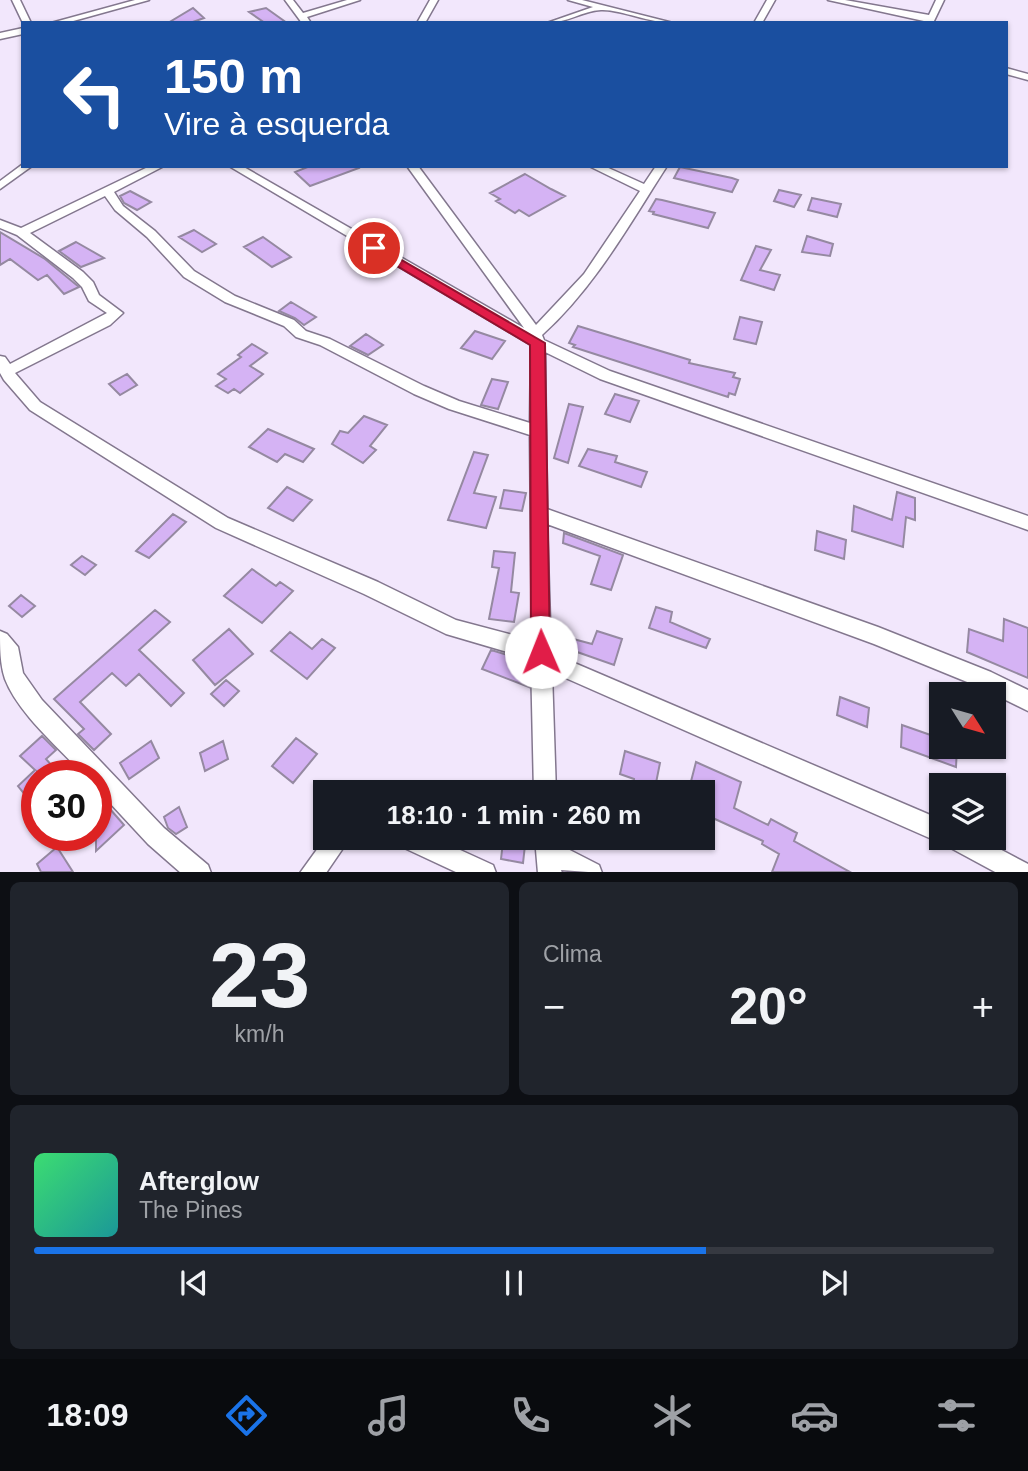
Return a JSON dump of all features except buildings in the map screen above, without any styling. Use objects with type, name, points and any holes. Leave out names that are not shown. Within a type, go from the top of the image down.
[{"type":"street","points":[[16,0],[26,21]]},
{"type":"street","points":[[63,21],[145,0]]},
{"type":"street","points":[[289,0],[304,19],[356,0]]},
{"type":"street","points":[[422,21],[434,0]]},
{"type":"street","points":[[572,0],[660,21]]},
{"type":"street","points":[[557,21],[615,0]]},
{"type":"street","points":[[759,21],[771,0]]},
{"type":"street","points":[[832,0],[930,20],[940,0]]},
{"type":"street","points":[[0,36],[21,31]]},
{"type":"street","points":[[1008,72],[1028,77]]},
{"type":"street","points":[[0,186],[24,168]]},
{"type":"street","points":[[21,232],[155,168]]},
{"type":"street","points":[[238,168],[605,375],[1028,523]]},
{"type":"street","points":[[413,168],[536,338],[545,780]]},
{"type":"street","points":[[599,168],[646,189]]},
{"type":"street","points":[[536,338],[591,271],[661,168]]},
{"type":"street","points":[[108,192],[119,208],[151,234],[189,274],[230,299],[289,323],[301,334],[325,342],[419,390],[454,405],[537,431]]},
{"type":"street","points":[[0,224],[21,232],[78,275],[88,285],[93,299],[116,313],[105,322],[4,365],[17,388],[35,406],[222,523],[371,588],[453,628],[541,655],[929,826]]},
{"type":"street","points":[[538,513],[878,636],[984,678],[1028,701]]},
{"type":"street","points":[[0,640],[11,654],[14,676],[35,707],[156,836],[199,872]]},
{"type":"street","points":[[312,872],[329,850]]},
{"type":"street","points":[[434,850],[483,872]]},
{"type":"street","points":[[978,850],[1020,872]]},
{"type":"street","points":[[548,854],[589,872]]},
{"type":"route","points":[[374,248],[538,343],[541,652]]}]
